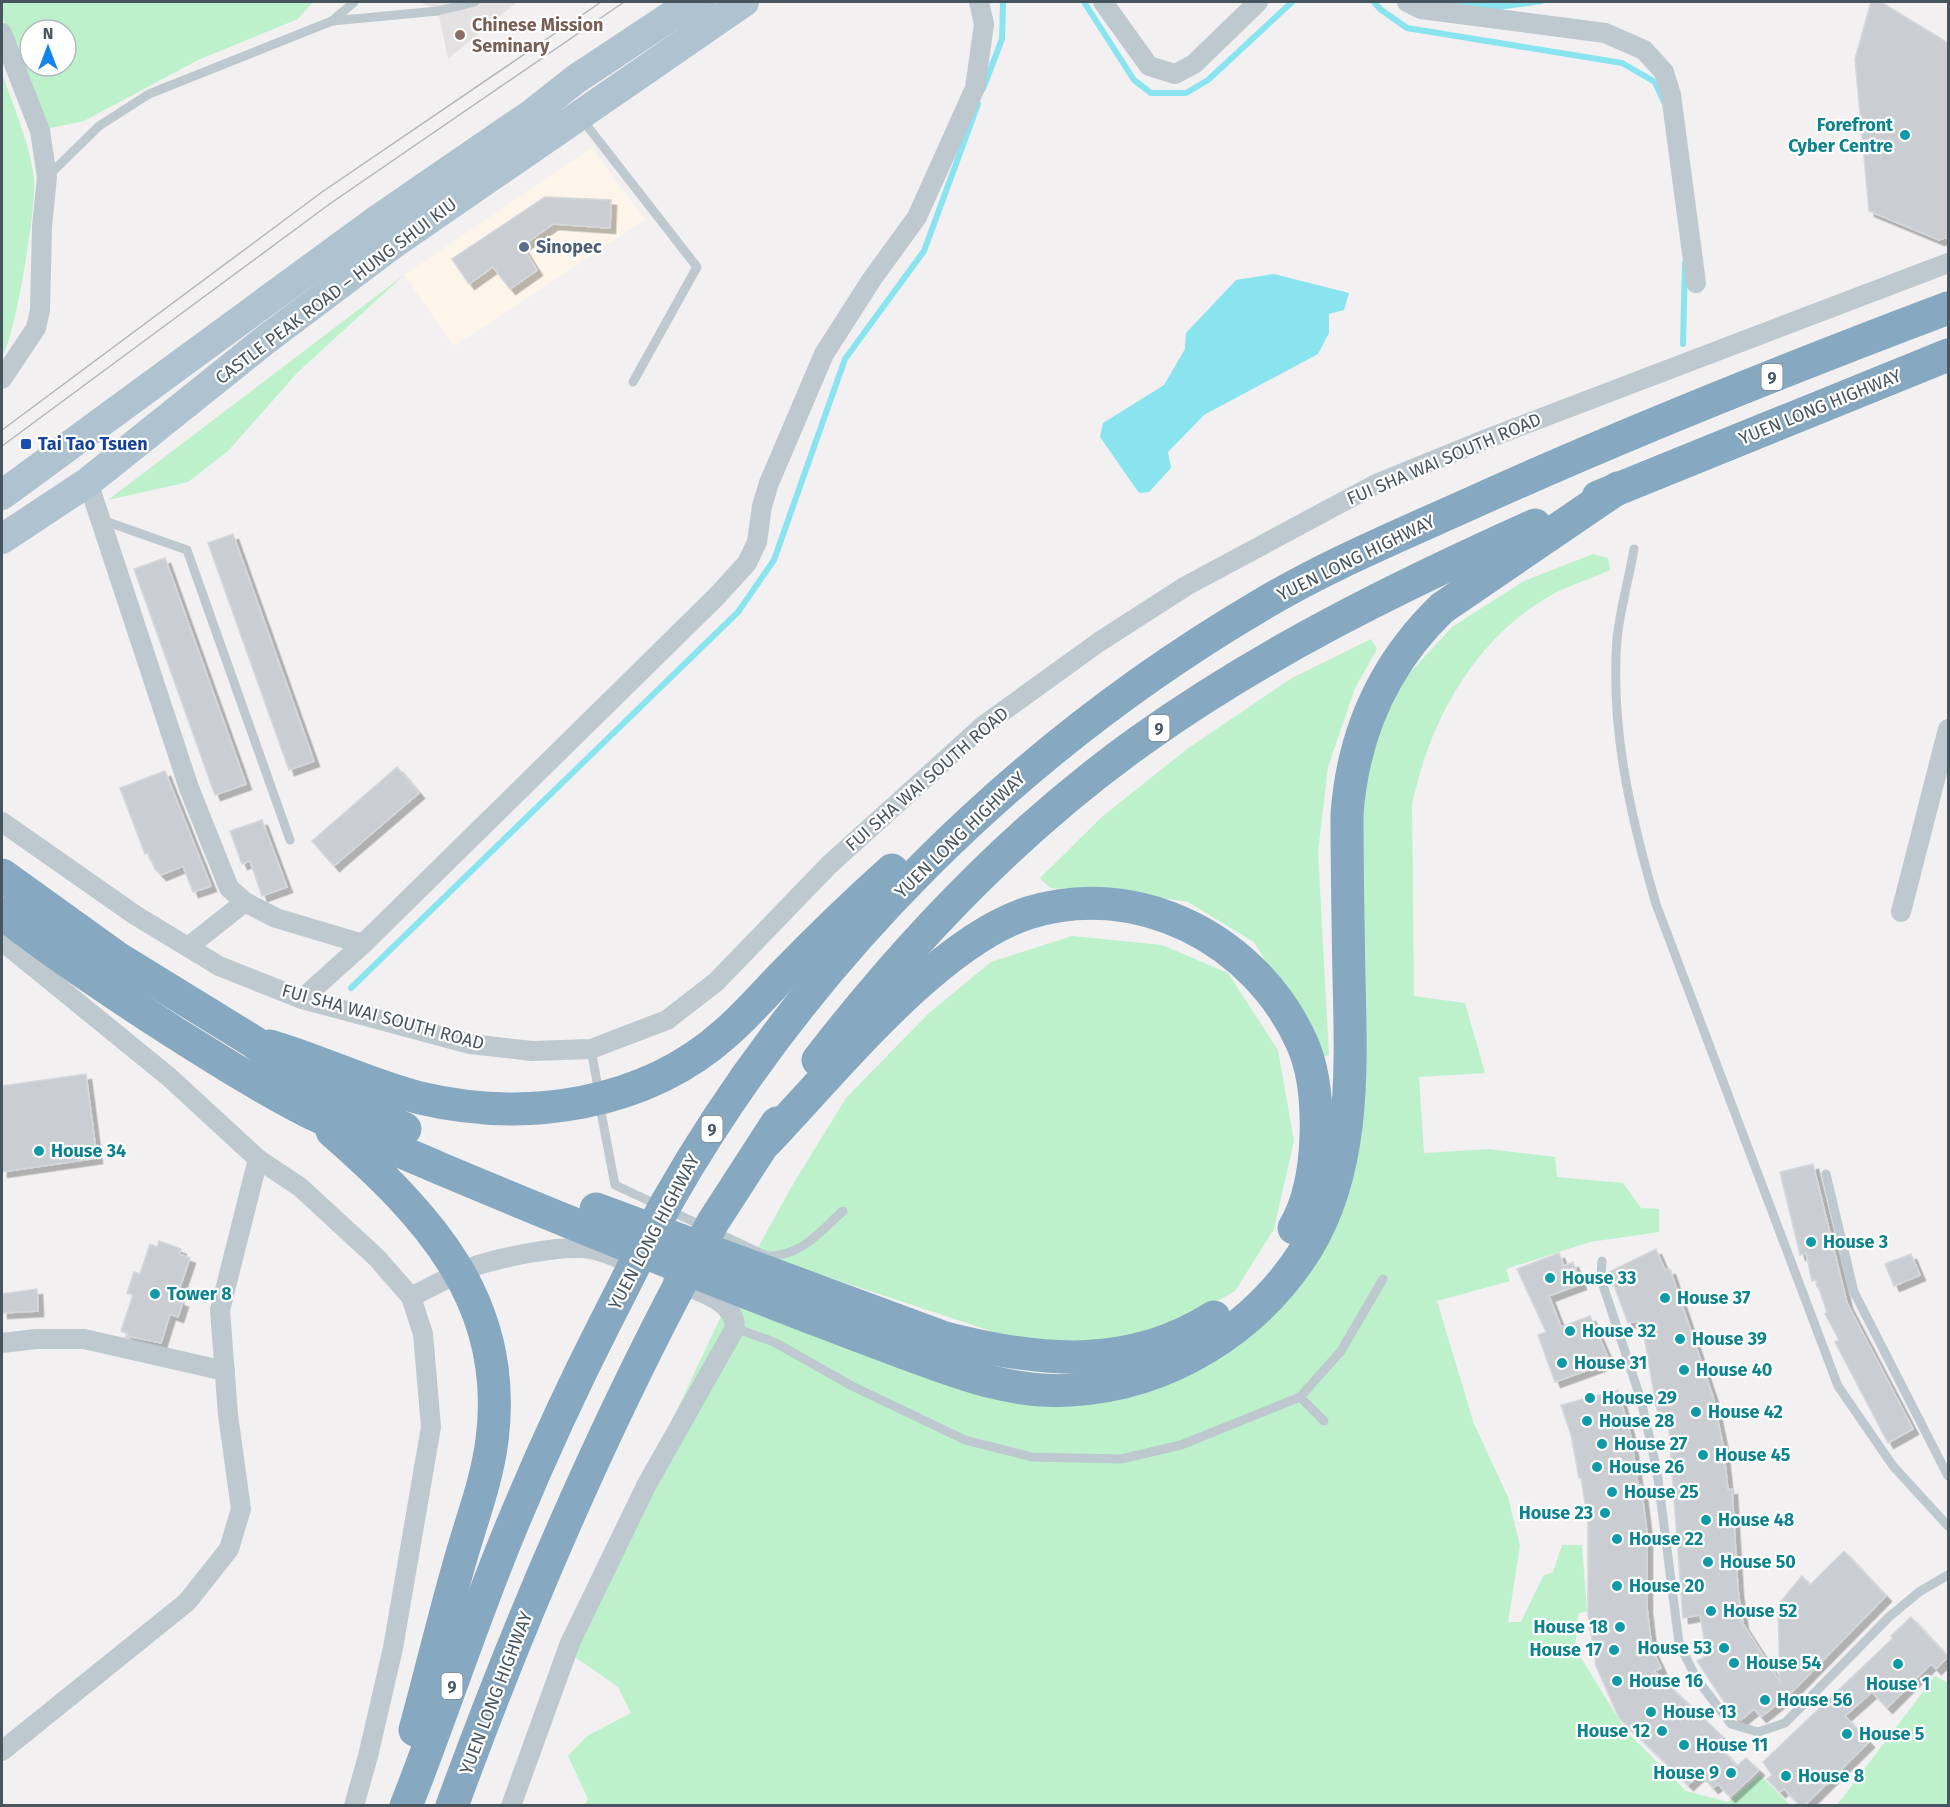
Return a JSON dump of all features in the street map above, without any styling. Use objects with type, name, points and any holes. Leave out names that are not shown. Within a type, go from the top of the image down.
[{"type":"highway","name":"YUEN LONG HIGHWAY","points":[[406,1806],[504,1547],[570,1392],[667,1202],[710,1132],[761,1059],[834,964],[876,915],[1019,777],[1155,672],[1263,604],[1358,553],[1703,404],[1948,308]]},
{"type":"highway","name":"YUEN LONG HIGHWAY","points":[[452,1806],[515,1640],[567,1517],[673,1297],[713,1222],[767,1141],[803,1080],[872,991],[961,896],[1053,811],[1138,743],[1222,687],[1356,609],[1418,578],[1618,488],[1948,356]]},
{"type":"highway","points":[[2,913],[40,943],[191,1043],[311,1113],[644,1252],[972,1379],[1020,1389],[1069,1390],[1117,1384],[1164,1370],[1207,1348],[1254,1313],[1281,1285],[1303,1253],[1329,1201],[1342,1155],[1348,1106],[1350,1025],[1348,795],[1355,756],[1374,700],[1403,650],[1442,608],[1618,488]]},
{"type":"highway","points":[[254,1042],[309,1058],[409,1094],[460,1105],[505,1108],[555,1106],[616,1095],[660,1077],[727,1032],[826,931],[906,858],[938,832],[1019,777]]},
{"type":"highway","points":[[2,875],[116,957],[254,1042],[302,1080],[374,1115],[564,1197],[945,1338],[990,1349],[1045,1356],[1101,1356],[1126,1353],[1163,1343],[1193,1330],[1241,1296],[1273,1261],[1303,1208],[1315,1162],[1315,1088],[1302,1044],[1286,1012],[1265,986],[1226,948],[1190,926],[1144,908],[1107,903],[1069,904],[1029,913],[998,926],[940,965],[893,1008],[767,1141]]},
{"type":"highway","points":[[311,1113],[408,1201],[440,1241],[457,1269],[480,1319],[492,1370],[492,1438],[485,1478],[462,1553],[414,1732],[400,1806]]},
{"type":"main road","name":"CASTLE PEAK ROAD – HUNG SHUI KIU","points":[[2,495],[376,220],[533,113],[576,79],[668,14],[700,2]]},
{"type":"main road","name":"CASTLE PEAK ROAD – HUNG SHUI KIU","points":[[2,539],[88,482],[342,282],[744,2]]},
{"type":"street","points":[[302,999],[363,944],[717,596],[747,563],[757,542],[762,506],[769,483],[824,354],[872,279],[917,217],[975,88],[984,24],[979,2]]},
{"type":"street","points":[[1103,2],[1149,66],[1175,74],[1194,64],[1258,2]]},
{"type":"street","points":[[1407,2],[1422,9],[1605,33],[1644,50],[1664,72],[1671,95],[1696,283]]},
{"type":"street","points":[[2,33],[40,131],[47,177],[36,328],[2,379]]},
{"type":"street","name":"FUI SHA WAI SOUTH ROAD","points":[[2,822],[135,915],[219,966],[302,999],[470,1044],[532,1051],[591,1048],[668,1020],[676,1014],[716,982],[829,865],[984,725],[1099,642],[1186,586],[1376,484],[1510,429],[1948,263]]},
{"type":"street","points":[[88,482],[189,788],[229,888],[245,902],[276,918],[363,944]]},
{"type":"street","points":[[1901,912],[1948,729]]},
{"type":"street","points":[[188,947],[245,902]]},
{"type":"street","points":[[2,940],[169,1077],[258,1159],[300,1187],[377,1257],[411,1297],[423,1334],[431,1427],[393,1648],[354,1806]]},
{"type":"street","points":[[2,1751],[187,1602],[229,1549],[241,1509],[228,1415],[220,1310],[258,1159]]},
{"type":"street","points":[[475,1266],[495,1260],[570,1249],[605,1252],[720,1302],[730,1311],[735,1328],[646,1486],[570,1643],[511,1806]]},
{"type":"street","points":[[411,1297],[452,1276]]},
{"type":"street","points":[[2,1343],[36,1339],[84,1339],[225,1371]]},
{"type":"lane","points":[[332,21],[354,2]]},
{"type":"lane","points":[[47,177],[99,126],[149,94],[332,21],[438,11],[475,2]]},
{"type":"lane","points":[[579,116],[697,267],[633,382]]},
{"type":"lane","points":[[102,520],[187,550],[290,840]]},
{"type":"lane","points":[[1634,549],[1617,638],[1616,715],[1634,830],[1656,904],[1838,1386],[1893,1466],[1948,1526]]},
{"type":"lane","points":[[591,1048],[598,1088]]},
{"type":"lane","points":[[601,1112],[615,1185],[767,1256],[785,1256],[800,1249],[843,1211]]},
{"type":"lane","points":[[1826,1174],[1854,1292],[1948,1476]]},
{"type":"lane","points":[[1602,1261],[1601,1279],[1641,1400],[1657,1472],[1679,1643],[1696,1678],[1731,1724],[1758,1732],[1785,1723],[1889,1617],[1919,1592],[1948,1575]]},
{"type":"lane","points":[[735,1328],[774,1342],[852,1386],[965,1440],[1032,1457],[1121,1459],[1181,1445],[1300,1397],[1341,1351],[1383,1279]]},
{"type":"lane","points":[[1300,1397],[1324,1421]]},
{"type":"shaded area","name":"Chinese Mission Seminary","points":[[420,2],[517,2],[448,59],[438,11]]},
{"type":"shaded area","name":"Sinopec","points":[[592,148],[645,220],[454,346],[404,275]]},
{"type":"green space","points":[[2,2],[313,2],[298,19],[198,60],[84,121],[41,130],[23,78],[78,78],[78,18],[18,18],[18,62],[2,15]]},
{"type":"green space","points":[[2,73],[29,154],[34,194],[29,242],[19,299],[2,356]]},
{"type":"green space","points":[[404,275],[298,372],[228,451],[188,482],[108,500]]},
{"type":"green space","points":[[1593,554],[1608,558],[1610,570],[1557,592],[1523,614],[1477,659],[1443,714],[1420,774],[1412,805],[1414,996],[1465,1003],[1485,1073],[1419,1077],[1424,1153],[1489,1149],[1555,1157],[1557,1177],[1623,1183],[1641,1208],[1659,1209],[1659,1232],[1590,1242],[1506,1269],[1510,1281],[1437,1301],[1474,1424],[1508,1497],[1520,1546],[1508,1622],[1521,1622],[1543,1576],[1553,1572],[1562,1545],[1582,1545],[1587,1611],[1578,1614],[1575,1648],[1626,1731],[1686,1791],[1728,1802],[1760,1775],[1790,1805],[584,1806],[588,1799],[568,1756],[587,1736],[631,1713],[618,1687],[568,1652],[621,1529],[731,1295],[1003,1391],[1236,1345],[1326,1204],[1363,769],[1392,692],[1452,627],[1524,581]]},
{"type":"green space","points":[[1371,639],[1377,649],[1355,688],[1328,767],[1318,852],[1329,1055],[1318,1058],[1292,1005],[1254,942],[1188,902],[1124,892],[1050,888],[1040,878],[1103,816],[1187,749],[1292,678]]},
{"type":"green space","points":[[1072,936],[1162,945],[1228,973],[1278,1050],[1294,1141],[1274,1229],[1235,1291],[1170,1328],[1093,1347],[1009,1337],[755,1253],[792,1186],[846,1098],[929,1013],[991,962]]},
{"type":"green space","points":[[1935,1676],[1948,1683],[1948,1805],[1837,1805]]},
{"type":"water","points":[[1446,2],[1546,2],[1498,10]]},
{"type":"water","points":[[1274,274],[1349,293],[1344,310],[1329,314],[1329,333],[1318,354],[1204,415],[1168,452],[1171,468],[1149,492],[1139,493],[1100,437],[1103,423],[1164,385],[1185,349],[1186,333],[1236,280]]},
{"type":"building","name":"Forefront Cyber Centre","points":[[1871,2],[1881,2],[1948,43],[1948,237],[1939,240],[1869,211],[1855,59]]},
{"type":"building","points":[[545,197],[611,200],[610,228],[553,224],[522,246],[537,270],[510,289],[493,267],[469,284],[452,259]]},
{"type":"building","points":[[233,534],[314,761],[289,770],[208,543]]},
{"type":"building","points":[[165,558],[246,784],[215,795],[134,569]]},
{"type":"building","points":[[397,767],[419,793],[334,866],[312,841]]},
{"type":"building","points":[[165,771],[211,886],[193,892],[183,866],[161,875],[155,869],[148,853],[145,854],[120,788]]},
{"type":"building","points":[[262,820],[287,887],[262,896],[250,861],[242,864],[230,831]]},
{"type":"building","points":[[86,1074],[97,1158],[2,1172],[2,1086]]},
{"type":"building","points":[[1813,1164],[1847,1303],[1913,1429],[1888,1443],[1835,1342],[1839,1340],[1825,1314],[1827,1312],[1816,1280],[1812,1281],[1806,1253],[1800,1255],[1780,1172]]},
{"type":"building","name":"Tower 8","points":[[159,1241],[181,1249],[179,1254],[190,1258],[178,1293],[178,1300],[183,1302],[178,1317],[170,1314],[161,1343],[127,1336],[128,1334],[121,1331],[133,1295],[127,1293],[134,1272],[140,1274],[150,1244],[157,1247]]},
{"type":"building","points":[[1656,1249],[1665,1270],[1670,1269],[1713,1397],[1723,1445],[1728,1490],[1732,1489],[1738,1590],[1743,1624],[1780,1682],[1778,1605],[1802,1576],[1810,1585],[1844,1551],[1886,1596],[1789,1695],[1761,1717],[1754,1709],[1741,1720],[1735,1718],[1697,1661],[1712,1652],[1704,1639],[1700,1615],[1683,1618],[1668,1418],[1660,1419],[1656,1406],[1643,1329],[1640,1330],[1638,1321],[1628,1323],[1609,1272]]},
{"type":"building","points":[[1559,1253],[1564,1266],[1573,1262],[1581,1284],[1549,1296],[1561,1327],[1590,1316],[1610,1362],[1555,1382],[1538,1335],[1546,1332],[1517,1269]]},
{"type":"building","points":[[1911,1254],[1920,1275],[1894,1286],[1885,1264]]},
{"type":"building","points":[[37,1289],[38,1311],[2,1313],[2,1294]]},
{"type":"building","points":[[1618,1390],[1631,1437],[1638,1485],[1641,1485],[1647,1533],[1647,1608],[1652,1649],[1661,1668],[1654,1671],[1723,1737],[1716,1743],[1737,1766],[1746,1758],[1759,1770],[1730,1797],[1718,1784],[1713,1788],[1700,1774],[1688,1785],[1619,1718],[1596,1666],[1588,1615],[1588,1521],[1571,1435],[1561,1405]]},
{"type":"building","points":[[1911,1617],[1948,1657],[1936,1669],[1931,1664],[1887,1708],[1872,1692],[1845,1716],[1869,1742],[1804,1806],[1800,1806],[1784,1789],[1780,1792],[1767,1779],[1772,1775],[1763,1762],[1893,1638],[1891,1636]]},
{"type":"waterway","points":[[983,89],[1002,39],[1003,2]]},
{"type":"waterway","points":[[1084,2],[1134,80],[1151,93],[1186,93],[1208,80],[1292,2]]},
{"type":"waterway","points":[[1374,2],[1407,28],[1622,63],[1655,82],[1664,102]]},
{"type":"waterway","points":[[351,988],[738,612],[774,560],[845,359],[924,251],[978,104]]},
{"type":"waterway","points":[[1683,344],[1685,263]]},
{"type":"tram line","points":[[2,430],[322,192],[601,2]]},
{"type":"tram line","points":[[2,446],[331,203],[624,2]]},
{"type":"place","name":"Chinese Mission Seminary","points":[[460,35]]},
{"type":"place","name":"Forefront Cyber Centre","points":[[1905,135]]},
{"type":"place","name":"Sinopec","points":[[524,247]]},
{"type":"place","name":"Tai Tao Tsuen","points":[[26,444]]},
{"type":"place","name":"House 34","points":[[39,1151]]},
{"type":"place","name":"House 3","points":[[1811,1242]]},
{"type":"place","name":"House 33","points":[[1550,1278]]},
{"type":"place","name":"Tower 8","points":[[155,1294]]},
{"type":"place","name":"House 37","points":[[1665,1298]]},
{"type":"place","name":"House 32","points":[[1570,1331]]},
{"type":"place","name":"House 39","points":[[1680,1339]]},
{"type":"place","name":"House 31","points":[[1562,1363]]},
{"type":"place","name":"House 40","points":[[1684,1370]]},
{"type":"place","name":"House 29","points":[[1590,1398]]},
{"type":"place","name":"House 42","points":[[1696,1412]]},
{"type":"place","name":"House 28","points":[[1587,1421]]},
{"type":"place","name":"House 27","points":[[1602,1444]]},
{"type":"place","name":"House 45","points":[[1703,1455]]},
{"type":"place","name":"House 26","points":[[1597,1467]]},
{"type":"place","name":"House 25","points":[[1612,1492]]},
{"type":"place","name":"House 23","points":[[1605,1513]]},
{"type":"place","name":"House 48","points":[[1706,1520]]},
{"type":"place","name":"House 22","points":[[1617,1539]]},
{"type":"place","name":"House 50","points":[[1708,1562]]},
{"type":"place","name":"House 20","points":[[1617,1586]]},
{"type":"place","name":"House 52","points":[[1711,1611]]},
{"type":"place","name":"House 18","points":[[1620,1627]]},
{"type":"place","name":"House 53","points":[[1724,1648]]},
{"type":"place","name":"House 17","points":[[1614,1650]]},
{"type":"place","name":"House 54","points":[[1734,1663]]},
{"type":"place","name":"House 1","points":[[1898,1664]]},
{"type":"place","name":"House 16","points":[[1617,1681]]},
{"type":"place","name":"House 56","points":[[1765,1700]]},
{"type":"place","name":"House 13","points":[[1651,1712]]},
{"type":"place","name":"House 12","points":[[1662,1731]]},
{"type":"place","name":"House 5","points":[[1847,1734]]},
{"type":"place","name":"House 11","points":[[1684,1745]]},
{"type":"place","name":"House 9","points":[[1731,1773]]},
{"type":"place","name":"House 8","points":[[1786,1776]]}]
